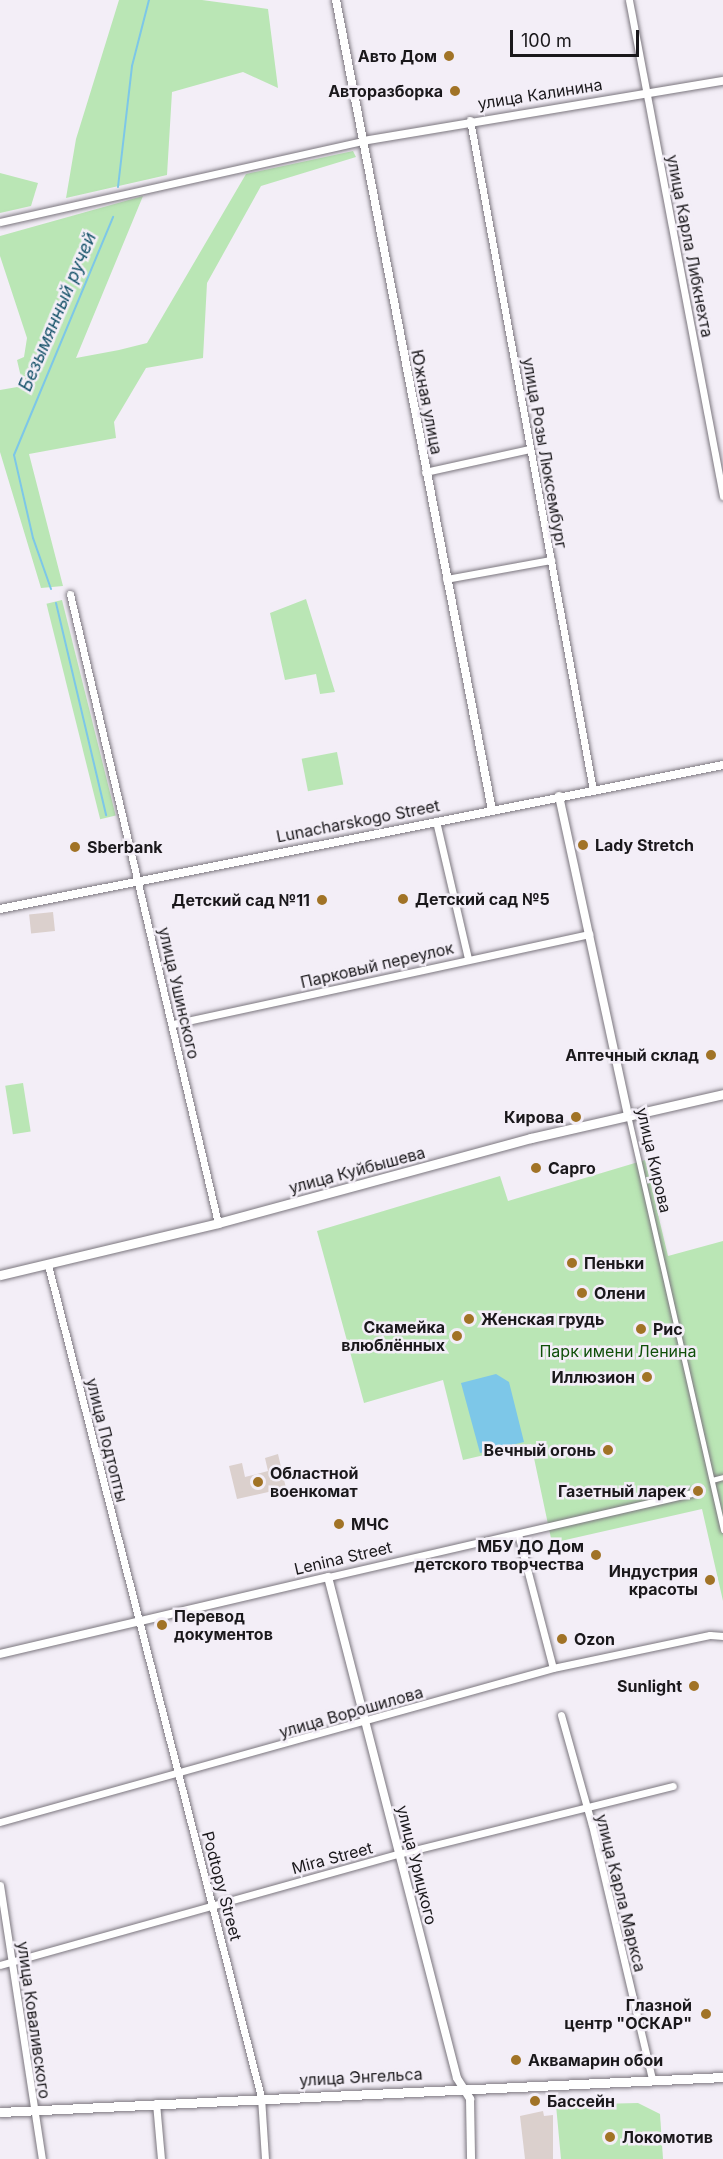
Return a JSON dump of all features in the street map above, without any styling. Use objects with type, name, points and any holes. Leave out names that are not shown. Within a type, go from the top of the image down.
[{"type":"main road","name":"улица Куйбышева","points":[[0,1275],[218,1223],[628,1115],[723,1094]]},
{"type":"main road","name":"улица Энгельса","points":[[0,2112],[651,2078],[723,2077]]},
{"type":"street","name":"Южная улица","points":[[336,0],[425,472],[492,810]]},
{"type":"street","name":"улица Карла Либкнехта","points":[[629,0],[723,496]]},
{"type":"street","name":"улица Калинина","points":[[363,141],[470,120],[723,81]]},
{"type":"street","name":"улица Розы Люксембург","points":[[470,120],[592,790]]},
{"type":"street","points":[[0,222],[363,141]]},
{"type":"street","points":[[425,472],[530,449]]},
{"type":"street","points":[[446,579],[551,560]]},
{"type":"street","name":"улица Ушинского","points":[[70,594],[139,879],[218,1223]]},
{"type":"street","name":"Lunacharskogo Street","points":[[0,909],[139,879],[723,765]]},
{"type":"street","name":"улица Кирова","points":[[559,796],[628,1115],[723,1530]]},
{"type":"street","points":[[436,821],[468,958]]},
{"type":"street","name":"Парковый переулок","points":[[172,1024],[468,958],[589,934]]},
{"type":"street","name":"улица Подтопты","points":[[48,1265],[139,1622]]},
{"type":"street","points":[[712,1480],[723,1477]]},
{"type":"street","name":"Lenina Street","points":[[0,1654],[692,1493]]},
{"type":"street","points":[[518,1534],[553,1668]]},
{"type":"street","name":"улица Урицкого","points":[[328,1577],[398,1854],[463,2088],[470,2099],[471,2159]]},
{"type":"street","name":"Podtopy Street","points":[[139,1622],[261,2097],[265,2159]]},
{"type":"street","name":"улица Ворошилова","points":[[0,1822],[553,1668],[710,1635],[723,1636]]},
{"type":"street","name":"улица Карла Маркса","points":[[561,1715],[651,2078]]},
{"type":"street","name":"Mira Street","points":[[0,1965],[398,1854],[673,1786]]},
{"type":"street","name":"улица Коваливского","points":[[0,1885],[42,2159]]},
{"type":"street","points":[[156,2103],[161,2159]]},
{"type":"green space","points":[[119,0],[202,0],[268,9],[278,88],[243,72],[172,92],[167,175],[66,198],[76,139]]},
{"type":"green space","points":[[353,151],[356,157],[261,186],[207,283],[203,358],[146,368],[114,422],[116,438],[29,454],[63,586],[41,588],[0,452],[0,390],[23,386],[17,360],[24,357],[27,338],[0,256],[0,236],[143,196],[76,358],[119,350],[147,343],[246,174]]},
{"type":"green space","points":[[0,173],[38,183],[31,206],[0,213]]},
{"type":"green space","points":[[306,599],[335,692],[320,694],[316,674],[285,680],[270,613]]},
{"type":"green space","points":[[62,600],[116,815],[100,819],[46,604]]},
{"type":"green space","points":[[337,752],[343,784],[308,791],[302,759]]},
{"type":"green space","points":[[23,1083],[31,1131],[13,1134],[5,1086]]},
{"type":"green space","name":"Парк имени Ленина","points":[[645,1160],[668,1256],[723,1241],[723,1601],[702,1509],[552,1543],[531,1444],[463,1460],[443,1380],[364,1403],[317,1231],[500,1176],[508,1201]]},
{"type":"green space","name":"Локомотив","points":[[638,2103],[660,2114],[663,2159],[561,2159],[556,2105]]},
{"type":"water","points":[[496,1374],[509,1382],[524,1442],[480,1453],[461,1383]]},
{"type":"building","points":[[53,912],[55,931],[31,933],[29,915]]},
{"type":"building","name":"Областной военкомат","points":[[278,1454],[286,1488],[237,1499],[229,1466],[242,1463],[245,1477],[268,1471],[265,1458]]},
{"type":"building","points":[[543,2111],[544,2116],[553,2115],[553,2159],[525,2159],[520,2116]]},
{"type":"waterway","name":"Безымянный ручей","points":[[118,187],[132,66],[149,0]]},
{"type":"waterway","name":"Безымянный ручей","points":[[51,589],[33,538],[14,455],[113,217]]},
{"type":"waterway","points":[[56,603],[106,815]]},
{"type":"place","name":"Авто Дом","points":[[449,56]]},
{"type":"place","name":"Авторазборка","points":[[455,91]]},
{"type":"place","name":"Lady Stretch","points":[[583,845]]},
{"type":"place","name":"Sberbank","points":[[75,847]]},
{"type":"place","name":"Детский сад №5","points":[[403,899]]},
{"type":"place","name":"Детский сад №11","points":[[322,900]]},
{"type":"place","name":"Аптечный склад","points":[[711,1055]]},
{"type":"place","name":"Кирова","points":[[576,1117]]},
{"type":"place","name":"Сарго","points":[[536,1168]]},
{"type":"place","name":"Пеньки","points":[[572,1263]]},
{"type":"place","name":"Олени","points":[[582,1293]]},
{"type":"place","name":"Женская грудь","points":[[469,1319]]},
{"type":"place","name":"Рис","points":[[641,1329]]},
{"type":"place","name":"Скамейка влюблённых","points":[[457,1336]]},
{"type":"place","name":"Иллюзион","points":[[647,1377]]},
{"type":"place","name":"Вечный огонь","points":[[608,1450]]},
{"type":"place","name":"Областной военкомат","points":[[258,1482]]},
{"type":"place","name":"Газетный ларек","points":[[698,1491]]},
{"type":"place","name":"МЧС","points":[[339,1524]]},
{"type":"place","name":"МБУ ДО Дом детского творчества","points":[[596,1555]]},
{"type":"place","name":"Индустрия красоты","points":[[710,1580]]},
{"type":"place","name":"Перевод документов","points":[[162,1625]]},
{"type":"place","name":"Ozon","points":[[562,1639]]},
{"type":"place","name":"Sunlight","points":[[694,1686]]},
{"type":"place","name":"Глазной центр \"ОСКАР\"","points":[[706,2014]]},
{"type":"place","name":"Аквамарин обои","points":[[516,2060]]},
{"type":"place","name":"Бассейн","points":[[535,2101]]},
{"type":"place","name":"Локомотив","points":[[610,2137]]}]
